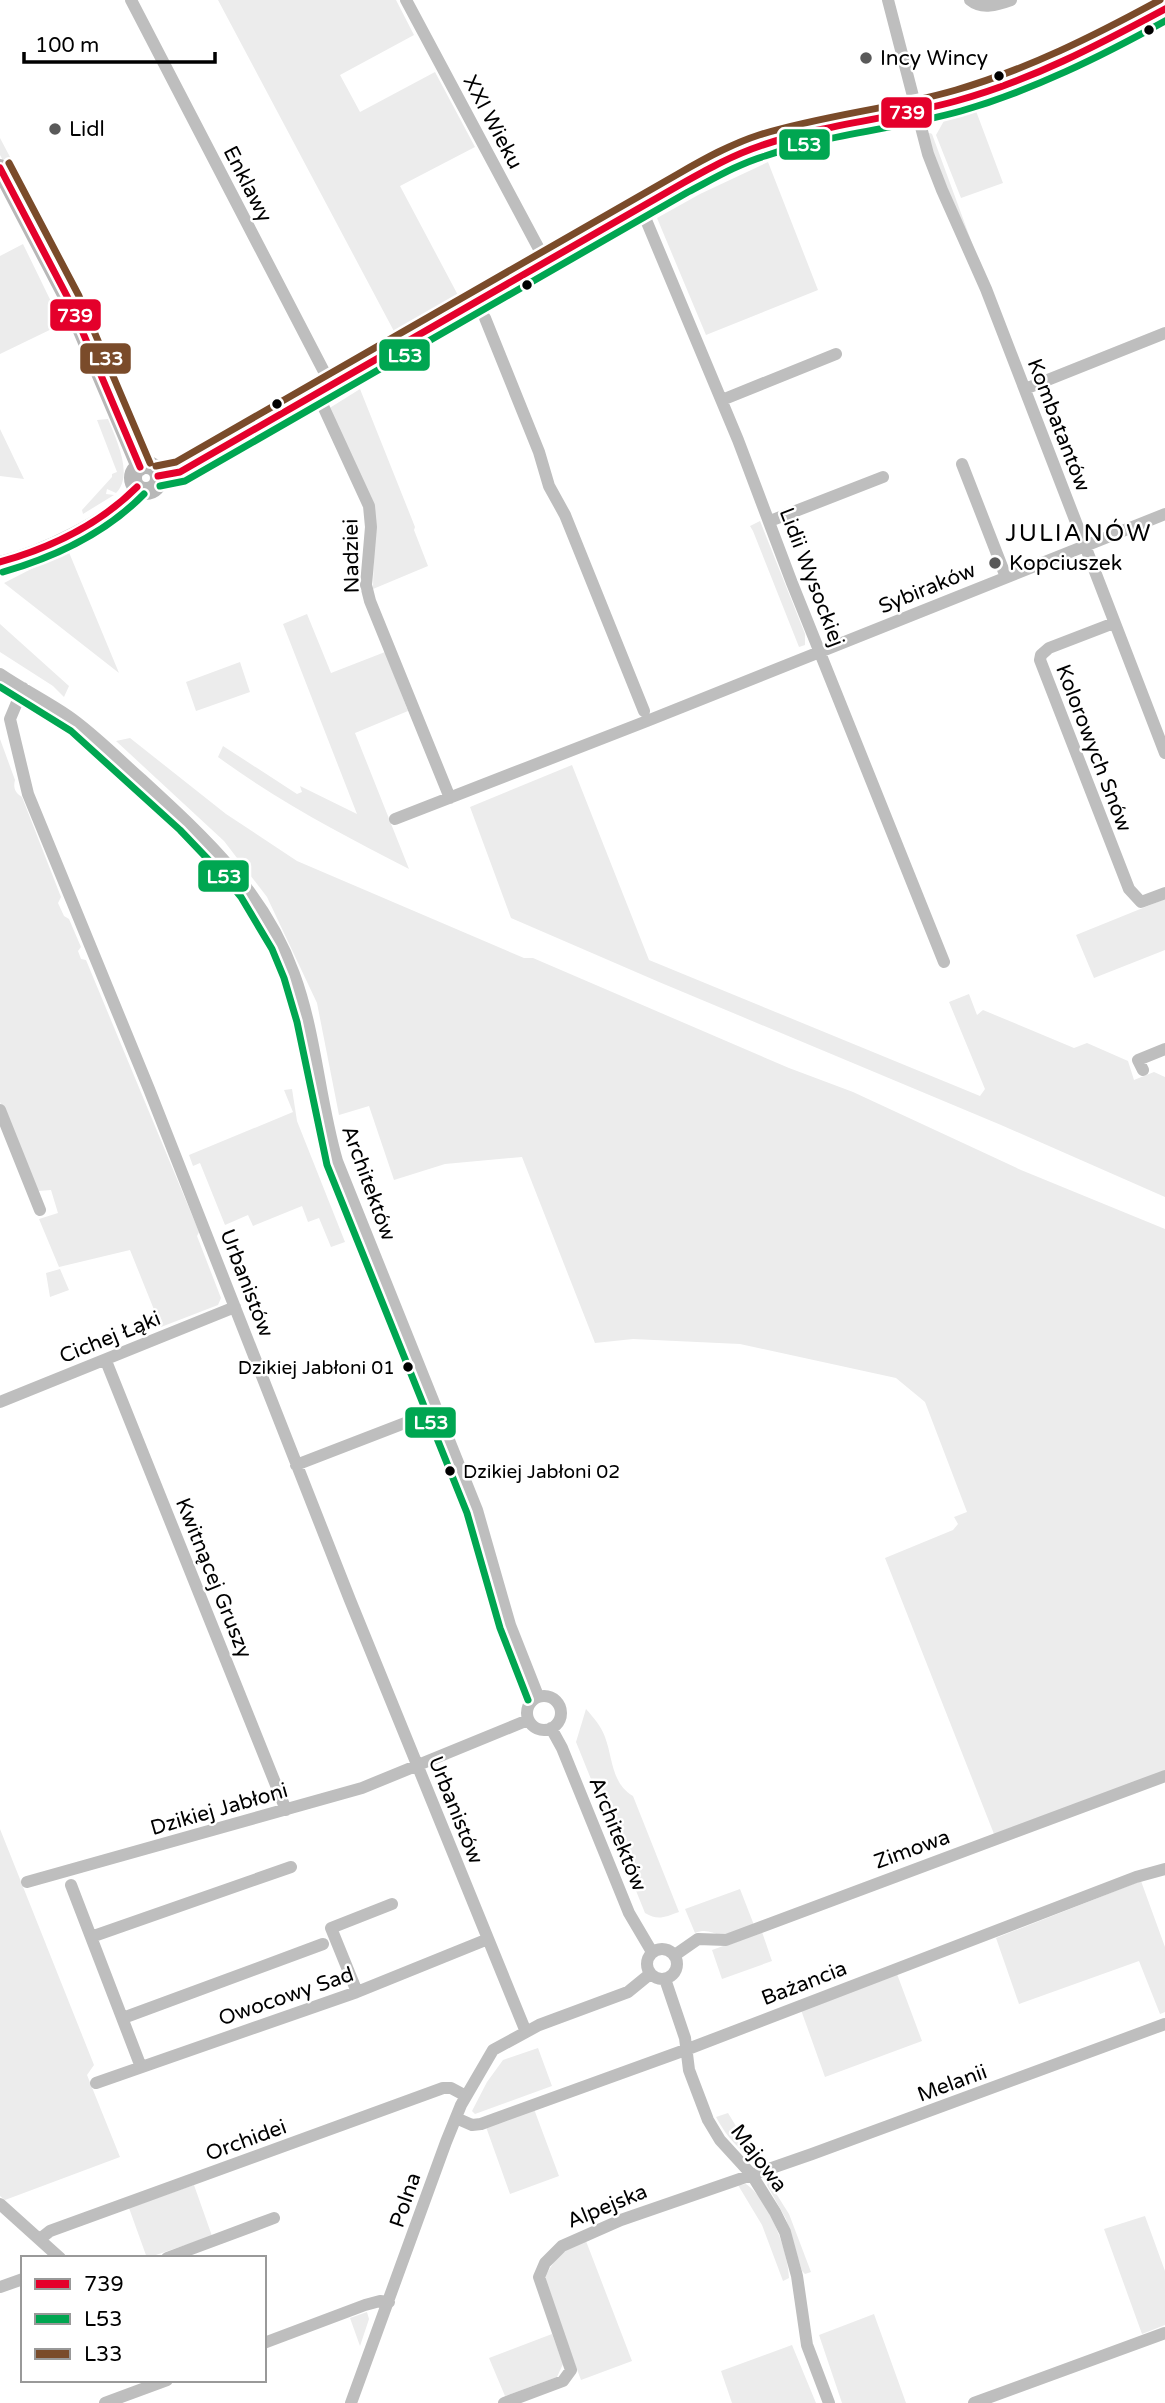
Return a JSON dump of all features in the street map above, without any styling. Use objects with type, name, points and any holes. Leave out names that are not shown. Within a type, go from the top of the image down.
[{"type":"street","name":"Enklawy","points":[[131,0],[331,385]]},
{"type":"street","name":"XXI Wieku","points":[[406,0],[546,262]]},
{"type":"street","name":"Kombatantów","points":[[888,0],[915,110],[942,190],[986,289],[1165,753]]},
{"type":"street","points":[[970,0],[978,6],[1011,0]]},
{"type":"street","points":[[158,476],[180,472],[718,164],[762,146],[978,94],[1037,73],[1104,43],[1165,9]]},
{"type":"street","points":[[0,168],[69,300],[140,467]]},
{"type":"street","name":"Lidii Wysockiej","points":[[640,208],[722,400],[944,962]]},
{"type":"street","points":[[485,318],[539,452],[549,486],[565,515],[644,711]]},
{"type":"street","points":[[1025,389],[1165,333]]},
{"type":"street","points":[[722,400],[836,354]]},
{"type":"street","name":"Nadziei","points":[[317,393],[369,506],[371,527],[366,585],[370,601],[450,798]]},
{"type":"street","points":[[962,464],[1006,577]]},
{"type":"street","points":[[140,467],[151,467],[158,476],[152,489],[144,491],[137,487],[133,476],[140,467]]},
{"type":"street","points":[[770,521],[883,477]]},
{"type":"street","points":[[0,562],[46,547],[114,509],[137,487]]},
{"type":"street","name":"Sybiraków","points":[[820,653],[1165,514]]},
{"type":"street","name":"Kolorowych Snów","points":[[1115,623],[1049,648],[1041,655],[1040,660],[1129,889],[1141,902],[1165,893]]},
{"type":"street","points":[[395,819],[820,653]]},
{"type":"street","points":[[0,674],[23,688]]},
{"type":"street","name":"Urbanistów","points":[[23,688],[10,719],[28,794],[149,1089],[296,1465],[526,2032]]},
{"type":"street","name":"Architektów","points":[[23,688],[72,719],[183,817],[225,859],[265,914],[286,954],[308,1020],[325,1116],[337,1161],[477,1510],[510,1625],[538,1696]]},
{"type":"street","points":[[1143,1070],[1139,1060],[1165,1049]]},
{"type":"street","points":[[0,1111],[40,1210]]},
{"type":"street","name":"Cichej Łąki","points":[[0,1402],[234,1307]]},
{"type":"street","name":"Kwitnącej Gruszy","points":[[106,1361],[286,1810]]},
{"type":"street","points":[[296,1465],[436,1411]]},
{"type":"street","points":[[538,1696],[550,1697],[559,1705],[560,1718],[551,1728],[540,1729],[528,1720],[527,1708],[538,1696]]},
{"type":"street","name":"Dzikiej Jabłoni","points":[[27,1882],[362,1788],[528,1720]]},
{"type":"street","name":"Architektów","points":[[551,1728],[562,1748],[629,1913],[652,1952]]},
{"type":"street","name":"Zimowa","points":[[675,1955],[698,1939],[726,1940],[1165,1776]]},
{"type":"street","points":[[91,1937],[290,1867]]},
{"type":"street","name":"Bażancia","points":[[456,2118],[472,2125],[481,2124],[688,2049],[1136,1877],[1165,1869]]},
{"type":"street","points":[[71,1885],[141,2067]]},
{"type":"street","points":[[357,1992],[331,1928],[392,1904]]},
{"type":"street","name":"Owocowy Sad","points":[[96,2083],[357,1992],[488,1939]]},
{"type":"street","points":[[124,2018],[323,1944]]},
{"type":"street","points":[[662,1948],[675,1955],[676,1971],[665,1979],[656,1978],[650,1973],[647,1961],[652,1952],[662,1948]]},
{"type":"street","points":[[526,2032],[628,1992],[650,1973]]},
{"type":"street","name":"Majowa","points":[[665,1979],[688,2049],[689,2070],[708,2120],[720,2140],[752,2175],[785,2232],[797,2276],[807,2345],[829,2403]]},
{"type":"street","name":"Melanii","points":[[752,2175],[1165,2024]]},
{"type":"street","name":"Polna","points":[[351,2403],[466,2096],[489,2054],[500,2045],[526,2032]]},
{"type":"street","name":"Orchidei","points":[[40,2239],[50,2231],[443,2088],[451,2088],[466,2096]]},
{"type":"street","name":"Alpejska","points":[[504,2403],[563,2381],[571,2370],[539,2277],[554,2251],[621,2220],[752,2175]]},
{"type":"street","points":[[0,2204],[58,2256]]},
{"type":"street","points":[[172,2256],[274,2218]]},
{"type":"street","points":[[0,2287],[21,2280]]},
{"type":"street","points":[[266,2342],[365,2305],[380,2301],[389,2302]]},
{"type":"street","points":[[974,2403],[1165,2333]]},
{"type":"street","points":[[105,2403],[162,2382]]},
{"type":"shaded area","points":[[218,0],[396,0],[414,35],[340,75],[360,112],[435,72],[475,147],[400,186],[460,299],[396,335]]},
{"type":"shaded area","points":[[976,111],[1003,183],[961,198],[936,135],[945,119]]},
{"type":"shaded area","points":[[930,133],[976,254],[937,164],[927,134]]},
{"type":"shaded area","points":[[0,138],[48,229],[37,224],[0,155]]},
{"type":"shaded area","points":[[768,162],[818,290],[706,335],[657,218]]},
{"type":"shaded area","points":[[23,244],[62,324],[0,354],[0,256]]},
{"type":"shaded area","points":[[58,250],[79,289],[119,383],[125,408],[123,409],[57,261]]},
{"type":"shaded area","points":[[360,389],[428,566],[373,589],[375,507],[328,409]]},
{"type":"shaded area","points":[[108,419],[122,457],[121,485],[116,493],[107,489],[106,494],[114,495],[83,514],[82,510],[112,474],[117,472],[97,420]]},
{"type":"shaded area","points":[[0,429],[24,479],[0,476]]},
{"type":"shaded area","points":[[760,521],[805,634],[805,645],[799,647],[750,526]]},
{"type":"shaded area","points":[[68,550],[119,673],[4,583]]},
{"type":"shaded area","points":[[307,614],[331,673],[385,652],[408,711],[355,733],[409,869],[287,803],[218,757],[223,746],[297,794],[302,792],[300,786],[357,814],[283,624]]},
{"type":"shaded area","points":[[0,624],[69,686],[64,697],[53,686],[0,652]]},
{"type":"shaded area","points":[[240,662],[250,692],[196,711],[186,682]]},
{"type":"shaded area","points":[[130,738],[226,814],[297,861],[524,958],[533,958],[789,1068],[853,1092],[1021,1170],[1165,1229],[1165,1771],[994,1834],[885,1558],[953,1530],[958,1524],[954,1517],[967,1512],[925,1402],[896,1378],[740,1344],[633,1339],[595,1343],[522,1157],[445,1164],[394,1180],[369,1106],[339,1115],[317,1003],[267,897],[224,841],[116,741]]},
{"type":"shaded area","points":[[0,739],[15,780],[15,790],[22,797],[61,897],[58,903],[64,916],[69,919],[81,947],[78,951],[81,959],[86,960],[199,1232],[197,1236],[221,1298],[218,1305],[161,1327],[130,1250],[59,1267],[39,1219],[58,1213],[51,1190],[39,1191],[35,1188],[0,1102]]},
{"type":"shaded area","points":[[572,765],[649,960],[980,1096],[985,1089],[949,1002],[969,994],[977,1015],[983,1010],[1074,1048],[1087,1043],[1128,1061],[1134,1080],[1154,1072],[1165,1077],[1165,1197],[511,918],[470,807]]},
{"type":"shaded area","points":[[1165,899],[1165,950],[1094,978],[1076,935]]},
{"type":"shaded area","points":[[292,1089],[297,1121],[345,1242],[331,1247],[319,1218],[308,1222],[302,1206],[253,1226],[248,1215],[225,1225],[200,1163],[193,1166],[189,1155],[293,1112],[284,1090]]},
{"type":"shaded area","points":[[60,1269],[69,1290],[50,1297],[46,1273]]},
{"type":"shaded area","points":[[586,1709],[603,1733],[620,1784],[633,1796],[679,1912],[658,1918],[645,1913],[576,1742]]},
{"type":"shaded area","points":[[0,1829],[94,2065],[87,2075],[120,2157],[5,2200],[0,2196]]},
{"type":"shaded area","points":[[1141,1881],[1165,1947],[1165,2012],[1160,2014],[1139,1961],[1019,2004],[996,1938]]},
{"type":"shaded area","points":[[740,1889],[754,1925],[721,1936],[705,1931],[695,1933],[685,1909]]},
{"type":"shaded area","points":[[762,1932],[772,1961],[722,1979],[712,1950]]},
{"type":"shaded area","points":[[897,1974],[922,2041],[825,2077],[801,2010]]},
{"type":"shaded area","points":[[538,2048],[552,2086],[475,2114],[472,2111],[487,2082],[503,2060]]},
{"type":"shaded area","points":[[534,2109],[559,2176],[510,2194],[486,2127]]},
{"type":"shaded area","points":[[728,2113],[753,2154],[768,2159],[767,2162],[750,2156],[731,2139],[716,2117]]},
{"type":"shaded area","points":[[775,2177],[772,2187],[789,2214],[811,2272],[805,2274],[802,2271],[786,2219],[767,2185],[770,2178]]},
{"type":"shaded area","points":[[746,2184],[762,2202],[776,2227],[788,2267],[789,2278],[783,2281],[762,2225],[738,2185]]},
{"type":"shaded area","points":[[194,2185],[212,2236],[146,2256],[129,2208]]},
{"type":"shaded area","points":[[1145,2216],[1165,2271],[1165,2325],[1142,2334],[1104,2229]]},
{"type":"shaded area","points":[[586,2241],[632,2361],[581,2380],[543,2279],[562,2250]]},
{"type":"shaded area","points":[[367,2312],[369,2319],[360,2346],[350,2318]]},
{"type":"shaded area","points":[[874,2314],[906,2403],[842,2403],[819,2335]]},
{"type":"shaded area","points":[[552,2334],[563,2364],[557,2377],[505,2396],[489,2358]]},
{"type":"shaded area","points":[[792,2345],[816,2403],[732,2403],[721,2371]]},
{"type":"transit line","name":"L33","points":[[156,466],[176,462],[728,147],[783,128],[932,97],[983,82],[1060,51],[1160,0]]},
{"type":"transit line","name":"739","points":[[158,476],[180,472],[730,158],[784,138],[932,107],[983,93],[1063,61],[1165,9]]},
{"type":"transit line","name":"L53","points":[[160,486],[185,481],[735,167],[789,148],[937,117],[988,103],[1066,72],[1165,21]]},
{"type":"transit line","name":"L33","points":[[9,163],[79,296],[150,463]]},
{"type":"transit line","name":"739","points":[[0,168],[69,300],[140,467]]},
{"type":"transit line","name":"739","points":[[0,562],[37,550],[73,533],[107,512],[137,487]]},
{"type":"transit line","name":"L53","points":[[3,572],[42,559],[79,542],[113,521],[144,494]]},
{"type":"transit line","name":"L53","points":[[0,687],[71,731],[180,830],[241,897],[272,949],[297,1022],[327,1165],[467,1513],[500,1628],[528,1700]]},
{"type":"place","name":"Incy Wincy","points":[[866,58]]},
{"type":"place","name":"Lidl","points":[[55,129]]},
{"type":"place","name":"Kopciuszek","points":[[995,563]]},
{"type":"place","name":"Dzikiej Jabłoni 01","points":[[408,1367]]},
{"type":"place","name":"Dzikiej Jabłoni 02","points":[[450,1471]]},
{"type":"district","name":"JULIANÓW","points":[[1079,533]]}]
